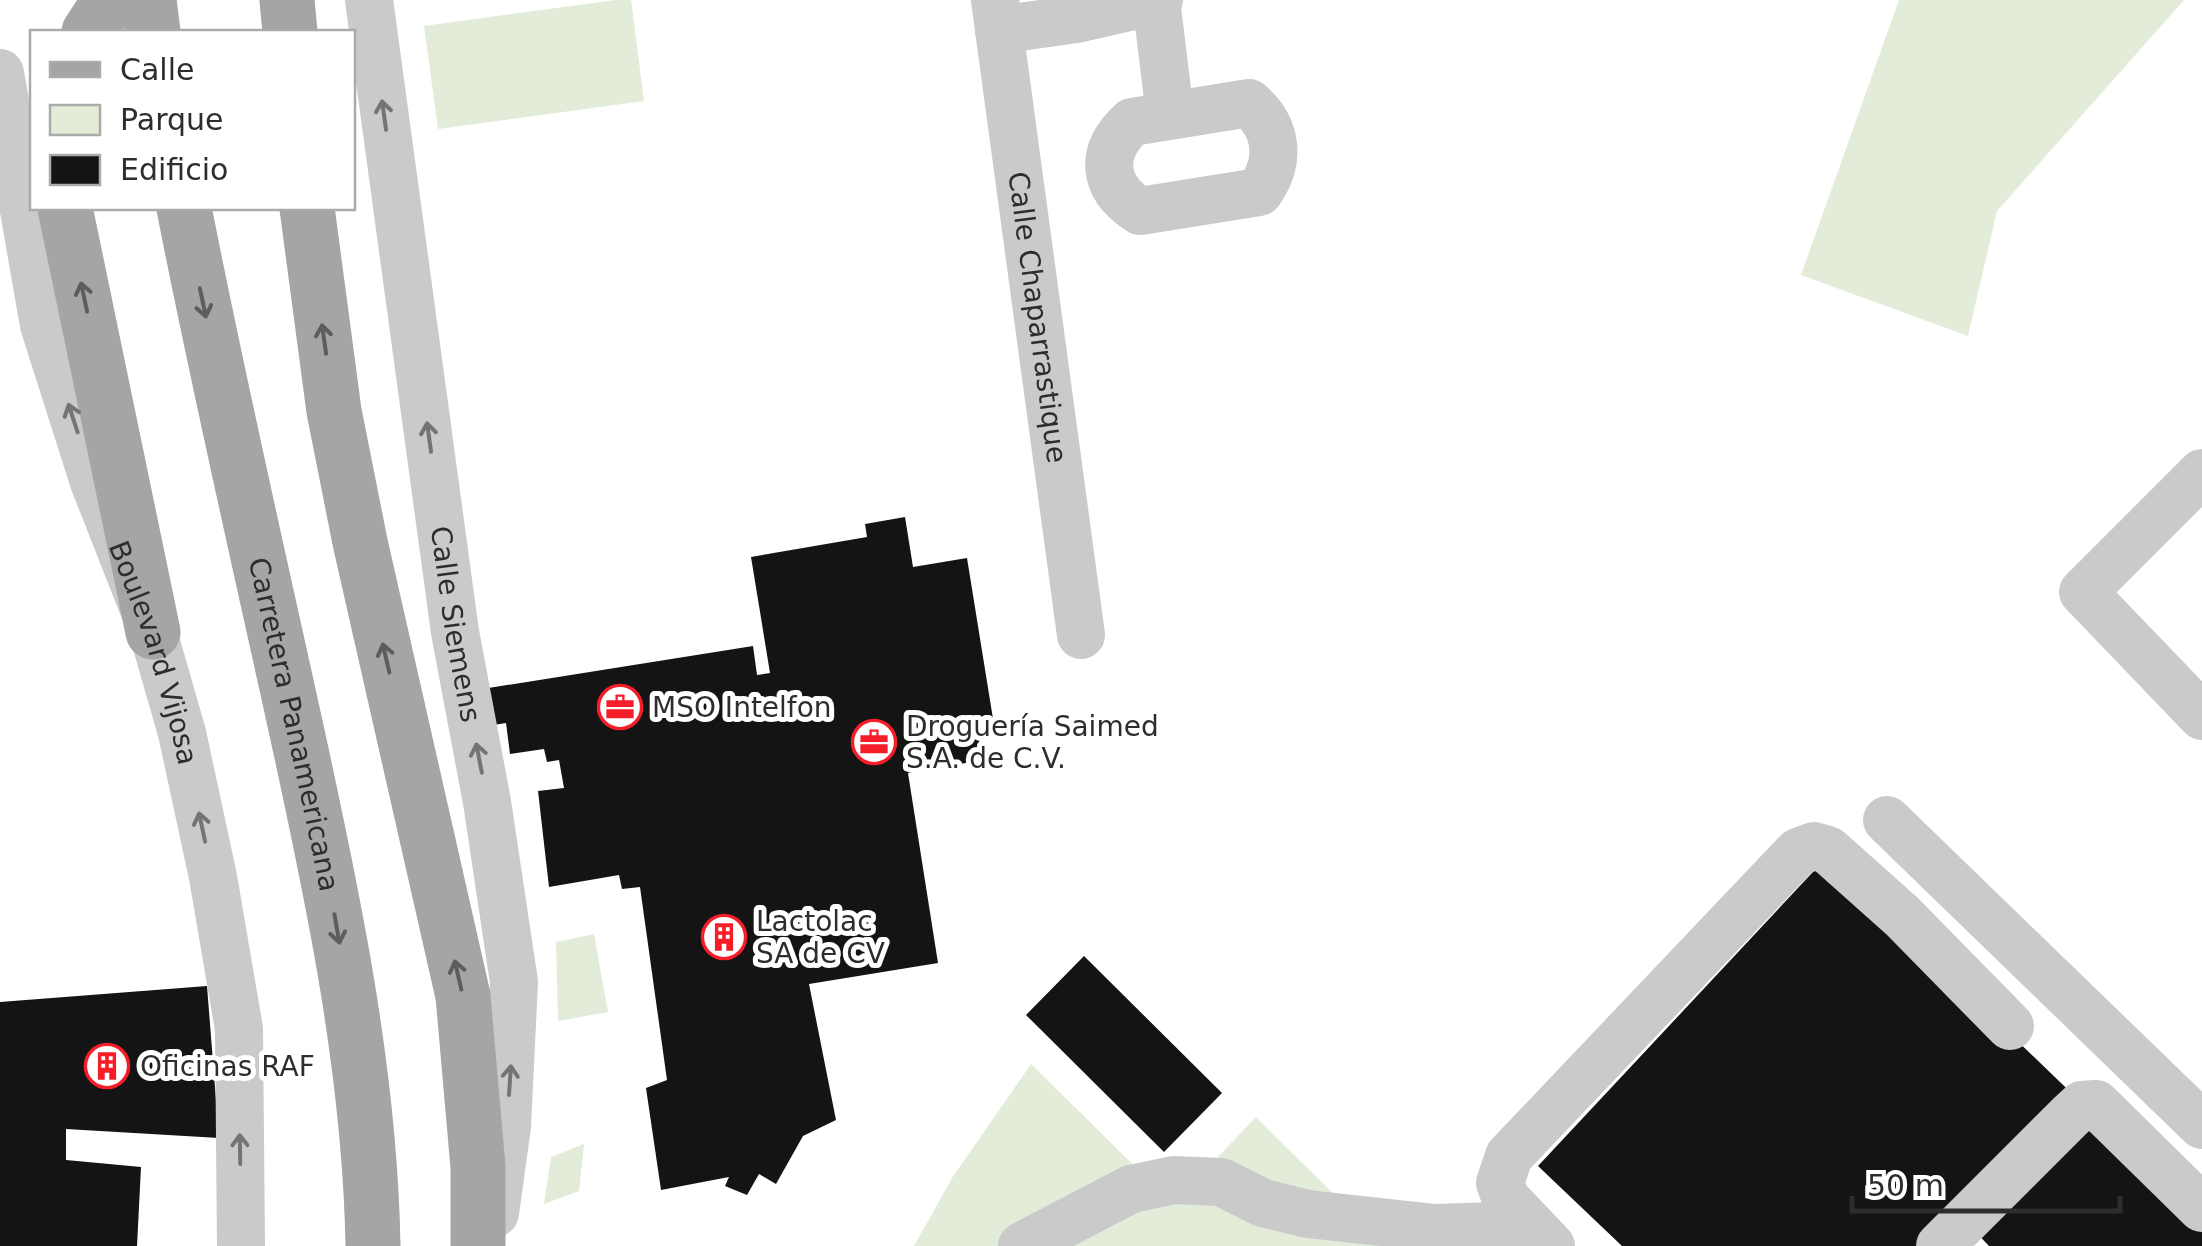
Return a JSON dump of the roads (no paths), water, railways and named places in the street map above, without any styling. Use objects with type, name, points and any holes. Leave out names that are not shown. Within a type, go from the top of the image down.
[{"type":"main road","points":[[89,30],[110,0]]},
{"type":"main road","points":[[148,0],[153,30]]},
{"type":"main road","points":[[287,0],[290,30]]},
{"type":"main road","points":[[65,210],[154,632]]},
{"type":"main road","name":"Carretera Panamericana","points":[[184,210],[338,936],[365,1116],[373,1246]]},
{"type":"main road","points":[[307,210],[341,448],[462,996],[478,1167],[478,1246]]},
{"type":"street","name":"Calle Siemens","points":[[369,0],[455,632],[487,802],[514,982],[507,1126],[488,1246]]},
{"type":"street","points":[[997,15],[1076,19],[1158,0],[1170,114]]},
{"type":"street","name":"Calle Chaparrastique","points":[[997,15],[1081,635]]},
{"type":"street","name":"Boulevard Vijosa","points":[[0,72],[44,325],[94,482],[154,632],[182,733],[209,859],[239,1029],[241,1246]]},
{"type":"street","points":[[2202,474],[2084,592],[2202,716]]},
{"type":"street","points":[[1887,820],[2202,1125]]},
{"type":"street","points":[[1540,1235],[1506,1199],[1500,1184],[1509,1156],[1798,852],[1814,846],[1828,850],[1902,916],[2010,1026]]},
{"type":"street","points":[[1940,1246],[2070,1116],[2089,1104],[2096,1104],[2202,1208]]},
{"type":"street","points":[[1022,1246],[1130,1189],[1174,1180],[1220,1182],[1263,1202],[1308,1214],[1540,1235]]},
{"type":"place","name":"MSO Intelfon","points":[[620,707]]},
{"type":"place","name":"Droguería Saimed S.A. de C.V.","points":[[874,742]]},
{"type":"place","name":"Lactolac SA de CV","points":[[724,937]]},
{"type":"place","name":"Oficinas RAF","points":[[107,1066]]}]
